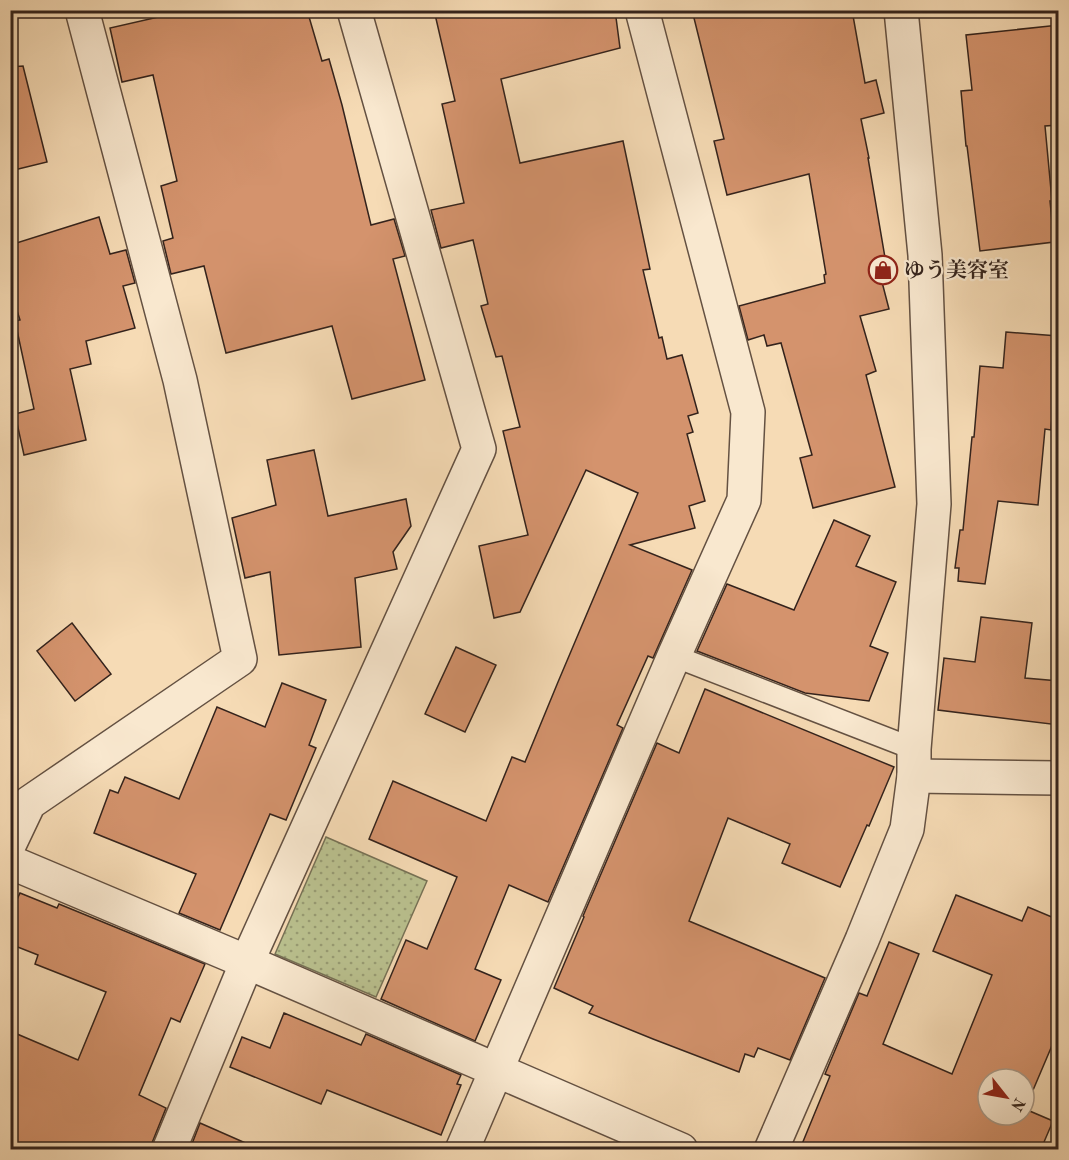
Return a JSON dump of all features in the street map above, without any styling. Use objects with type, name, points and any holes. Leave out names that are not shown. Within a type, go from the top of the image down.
[{"type":"street","points":[[10,843],[20,794],[240,659],[180,380],[82,10]]},
{"type":"street","points":[[169,1149],[247,962],[478,449],[354,10]]},
{"type":"street","points":[[462,1149],[674,656],[744,500],[748,412],[642,10]]},
{"type":"street","points":[[771,1149],[907,830],[934,504],[925,255],[901,10]]},
{"type":"street","points":[[914,762],[1059,778]]},
{"type":"street","points":[[10,862],[681,1149]]},
{"type":"lane","points":[[674,656],[914,762]]},
{"type":"green space","points":[[326,837],[427,881],[376,997],[275,954]]},
{"type":"building","points":[[189,10],[307,10],[322,61],[329,59],[371,225],[394,219],[405,256],[393,259],[425,380],[352,399],[332,326],[226,353],[204,266],[171,274],[163,241],[173,238],[161,186],[177,181],[153,75],[122,82],[110,28]]},
{"type":"building","points":[[434,10],[615,10],[620,48],[501,79],[520,163],[623,141],[650,269],[643,270],[659,338],[662,337],[667,359],[682,355],[698,413],[688,416],[693,432],[687,434],[705,501],[689,506],[695,528],[630,545],[692,570],[653,658],[648,656],[617,725],[623,728],[548,902],[509,885],[475,969],[501,980],[475,1041],[381,999],[406,940],[427,949],[457,877],[369,839],[393,781],[486,821],[512,757],[525,762],[638,493],[586,470],[520,612],[494,618],[479,546],[528,535],[503,431],[520,427],[502,356],[496,357],[481,306],[488,304],[473,240],[441,248],[431,210],[464,203],[442,104],[455,101]]},
{"type":"building","points":[[692,10],[852,10],[865,83],[876,80],[884,113],[861,119],[889,281],[882,282],[889,309],[860,316],[876,371],[866,375],[895,487],[813,508],[800,458],[812,455],[781,343],[767,346],[764,335],[748,340],[739,306],[825,283],[824,275],[826,274],[809,174],[727,195],[714,141],[724,139]]},
{"type":"building","points":[[1059,25],[1059,125],[1045,126],[1054,242],[980,251],[961,91],[972,90],[966,35]]},
{"type":"building","points":[[23,66],[47,162],[10,171],[10,67]]},
{"type":"building","points":[[99,217],[110,254],[126,250],[135,283],[123,286],[135,328],[86,341],[91,364],[70,369],[86,440],[24,455],[15,414],[34,409],[15,321],[20,320],[10,289],[10,245]]},
{"type":"building","points":[[1006,332],[1058,336],[1051,430],[1045,429],[1038,505],[998,501],[985,584],[958,581],[959,568],[955,568],[960,530],[963,530],[980,366],[1003,368]]},
{"type":"building","points":[[314,450],[328,516],[406,499],[411,526],[393,552],[397,569],[355,578],[361,647],[279,655],[270,572],[245,578],[232,518],[276,505],[267,460]]},
{"type":"building","points":[[834,520],[870,536],[856,566],[896,582],[870,646],[888,653],[869,701],[805,693],[697,651],[727,584],[794,610]]},
{"type":"building","points":[[981,617],[1032,623],[1025,678],[1059,681],[1059,725],[938,710],[944,658],[975,662]]},
{"type":"building","points":[[72,623],[111,674],[75,701],[37,651]]},
{"type":"building","points":[[456,647],[496,665],[465,732],[425,714]]},
{"type":"building","points":[[282,683],[326,700],[309,745],[316,748],[286,820],[270,814],[220,930],[179,913],[196,874],[94,833],[110,790],[118,793],[125,777],[179,799],[217,707],[265,727]]},
{"type":"building","points":[[705,689],[894,767],[840,887],[782,863],[790,844],[728,818],[689,921],[825,978],[790,1060],[758,1048],[754,1057],[745,1054],[739,1072],[589,1013],[593,1006],[554,988],[657,743],[679,753]]},
{"type":"building","points":[[20,893],[57,908],[59,904],[205,964],[180,1022],[171,1018],[139,1095],[166,1108],[151,1149],[10,1149],[10,1031],[78,1060],[106,992],[35,964],[38,955],[10,944],[10,915]]},
{"type":"building","points":[[956,895],[1022,921],[1028,907],[1059,920],[1059,1029],[1036,1083],[1036,1067],[976,1067],[976,1127],[1036,1127],[1036,1114],[1053,1121],[1041,1149],[800,1149],[830,1076],[825,1074],[859,993],[867,996],[889,942],[919,954],[883,1044],[952,1074],[992,975],[933,951]]},
{"type":"building","points":[[284,1013],[361,1045],[366,1034],[461,1075],[457,1084],[461,1085],[441,1135],[327,1090],[321,1104],[230,1067],[242,1037],[270,1048]]},
{"type":"building","points":[[200,1123],[259,1149],[190,1149]]},
{"type":"place","name":"ゆう美容室","points":[[883,270]]}]
